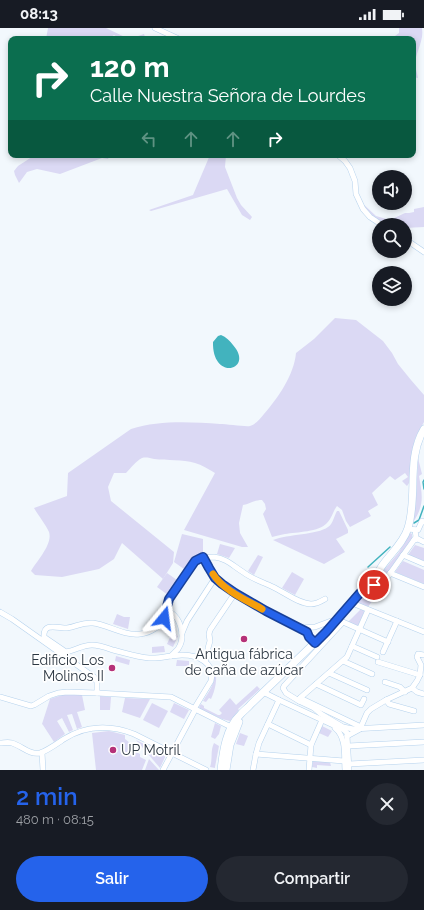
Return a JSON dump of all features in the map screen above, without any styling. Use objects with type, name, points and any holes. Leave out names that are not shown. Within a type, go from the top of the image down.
[{"type":"main road","points":[[221,770],[225,743],[231,728],[240,714],[326,632],[340,621],[352,603],[371,583],[378,571],[412,530],[414,470],[424,429]]},
{"type":"main road","points":[[226,770],[230,745],[245,710]]},
{"type":"street","points":[[155,28],[172,36]]},
{"type":"street","points":[[342,158],[350,168],[355,181],[356,194],[363,209],[372,218]]},
{"type":"street","points":[[412,244],[424,252]]},
{"type":"street","points":[[371,583],[384,582],[416,537],[412,530],[418,530],[422,521],[424,522]]},
{"type":"street","points":[[414,540],[418,539],[424,542]]},
{"type":"street","points":[[403,555],[424,564]]},
{"type":"street","points":[[203,557],[215,578],[235,593],[279,618],[301,628],[307,632],[309,637],[315,643]]},
{"type":"street","points":[[163,770],[211,681],[212,676],[209,665],[205,661],[195,657],[183,655],[163,658],[138,657],[94,645],[82,646],[66,652],[44,637],[46,629],[49,627],[68,628],[83,623],[93,623],[126,633],[139,634],[150,632],[158,626],[164,618],[169,599],[195,561],[203,557],[214,557],[232,563],[243,572],[272,586],[299,602],[310,605],[319,603],[325,599]]},
{"type":"street","points":[[209,568],[214,557]]},
{"type":"street","points":[[388,575],[424,587]]},
{"type":"street","points":[[182,633],[187,621],[215,578]]},
{"type":"street","points":[[371,583],[379,595]]},
{"type":"street","points":[[205,661],[208,655],[210,630],[235,593]]},
{"type":"street","points":[[352,603],[424,632]]},
{"type":"street","points":[[166,610],[174,614],[178,620],[182,633],[182,640],[179,648],[172,656]]},
{"type":"street","points":[[300,699],[347,657],[368,610]]},
{"type":"street","points":[[0,612],[94,677],[97,682],[97,693]]},
{"type":"street","points":[[178,620],[187,621]]},
{"type":"street","points":[[308,650],[311,630],[331,621],[340,621],[388,642]]},
{"type":"street","points":[[340,621],[283,688],[286,693],[361,728]]},
{"type":"street","points":[[383,652],[397,621]]},
{"type":"street","points":[[301,628],[315,627],[321,628],[326,632]]},
{"type":"street","points":[[352,646],[378,660],[421,671]]},
{"type":"street","points":[[179,648],[183,655]]},
{"type":"street","points":[[347,736],[361,728],[364,719],[371,709],[412,688],[421,671],[421,665],[417,658],[418,654],[424,655]]},
{"type":"street","points":[[343,661],[372,674]]},
{"type":"street","points":[[329,673],[367,690]]},
{"type":"street","points":[[385,682],[400,687],[405,692]]},
{"type":"street","points":[[316,684],[362,705],[364,699]]},
{"type":"street","points":[[412,688],[417,692],[424,694]]},
{"type":"street","points":[[0,697],[31,706],[50,696],[67,692],[171,697],[231,728]]},
{"type":"street","points":[[263,692],[322,720],[340,732],[349,770]]},
{"type":"street","points":[[300,699],[314,710],[314,716]]},
{"type":"street","points":[[253,770],[259,742],[279,700]]},
{"type":"street","points":[[386,700],[389,704],[414,711]]},
{"type":"street","points":[[310,707],[314,708],[343,727],[353,729],[424,725]]},
{"type":"street","points":[[309,770],[311,745],[322,720]]},
{"type":"street","points":[[268,724],[311,745]]},
{"type":"street","points":[[331,725],[339,727],[347,733],[347,762],[344,770]]},
{"type":"street","points":[[0,743],[13,743],[33,753],[42,753],[69,736],[85,730],[101,727],[113,728],[125,730],[134,734],[206,770]]},
{"type":"street","points":[[348,746],[424,742]]},
{"type":"street","points":[[42,753],[43,770]]},
{"type":"street","points":[[256,754],[347,762],[424,760]]},
{"type":"shaded area","points":[[48,28],[106,28],[123,36],[114,35],[47,36]]},
{"type":"shaded area","points":[[399,28],[422,28],[421,41],[416,58],[416,36],[395,36],[399,33]]},
{"type":"shaded area","points":[[30,158],[102,158],[60,174],[37,169],[27,172],[19,183],[14,171],[18,166]]},
{"type":"shaded area","points":[[209,158],[226,158],[225,167],[237,198],[252,217],[250,220],[242,215],[227,189],[151,211],[149,210],[193,195]]},
{"type":"shaded area","points":[[361,202],[376,216],[383,218],[375,218]]},
{"type":"shaded area","points":[[424,207],[424,227],[412,228],[412,218],[394,218],[405,213],[414,212],[414,209]]},
{"type":"shaded area","points":[[335,318],[356,320],[383,341],[398,364],[424,395],[424,422],[415,439],[411,459],[409,483],[407,486],[402,481],[408,477],[405,473],[395,480],[390,476],[372,493],[378,505],[368,511],[371,516],[350,527],[342,510],[337,506],[329,521],[319,528],[272,537],[263,514],[266,509],[265,504],[262,500],[257,501],[243,505],[239,523],[240,533],[248,547],[242,547],[184,530],[215,473],[200,465],[190,462],[142,458],[126,473],[114,473],[108,487],[111,501],[174,552],[173,563],[163,579],[122,543],[114,559],[99,569],[62,577],[35,575],[31,571],[47,547],[50,537],[48,529],[34,508],[67,496],[68,473],[131,429],[142,426],[175,422],[248,426],[254,424],[269,408],[289,378],[296,353],[314,339]]},
{"type":"shaded area","points":[[418,458],[422,474],[419,476],[422,502],[419,512],[412,524],[416,499]]},
{"type":"shaded area","points":[[337,511],[339,511],[348,530],[348,533],[336,539],[345,552],[324,564],[273,540],[323,530],[331,524]]},
{"type":"shaded area","points":[[410,533],[412,534],[412,540],[386,575],[384,570],[399,552]]},
{"type":"shaded area","points":[[182,534],[203,539],[203,553],[192,559],[184,569],[174,562]]},
{"type":"shaded area","points":[[220,544],[235,548],[229,558],[217,554]]},
{"type":"shaded area","points":[[415,545],[424,548],[424,561],[408,555]]},
{"type":"shaded area","points":[[258,555],[263,557],[254,575],[248,571]]},
{"type":"shaded area","points":[[403,561],[424,570],[424,584],[395,572]]},
{"type":"shaded area","points":[[292,572],[304,579],[295,595],[282,588]]},
{"type":"shaded area","points":[[167,573],[177,580],[168,595],[157,587]]},
{"type":"shaded area","points":[[367,592],[375,597],[368,607],[357,603]]},
{"type":"shaded area","points":[[361,609],[365,610],[358,626],[348,622]]},
{"type":"shaded area","points":[[117,614],[124,617],[130,617],[128,629],[113,624]]},
{"type":"shaded area","points":[[172,633],[178,636],[173,647],[167,644]]},
{"type":"shaded area","points":[[164,646],[165,652],[152,653],[152,647]]},
{"type":"shaded area","points":[[116,656],[130,660],[129,665],[115,661]]},
{"type":"shaded area","points":[[177,660],[189,661],[189,666],[176,666]]},
{"type":"shaded area","points":[[215,669],[215,688],[211,699],[209,698],[206,702],[203,701],[212,686],[214,678],[213,670]]},
{"type":"shaded area","points":[[257,686],[260,689],[238,709],[239,710],[230,721],[222,719],[200,709],[199,707],[201,704],[204,708],[220,715],[222,713],[219,710],[230,698],[236,705]]},
{"type":"shaded area","points":[[65,694],[82,695],[85,710],[77,712],[82,727],[77,729],[72,714],[67,715],[73,730],[69,732],[62,718],[57,721],[65,734],[54,742],[42,724],[50,699]]},
{"type":"shaded area","points":[[100,696],[111,697],[110,710],[100,710]]},
{"type":"shaded area","points":[[125,698],[150,699],[140,718],[122,712]]},
{"type":"shaded area","points":[[152,703],[168,711],[159,728],[143,720]]},
{"type":"shaded area","points":[[174,703],[189,710],[184,719],[170,712]]},
{"type":"shaded area","points":[[215,723],[221,726],[219,734],[215,739],[211,737]]},
{"type":"shaded area","points":[[322,726],[332,731],[328,737],[319,733]]},
{"type":"shaded area","name":"UP Motril","points":[[109,731],[125,735],[125,739],[130,743],[128,746],[135,748],[134,751],[146,760],[142,770],[96,770],[92,733]]},
{"type":"shaded area","points":[[240,733],[248,736],[244,746],[236,744]]},
{"type":"shaded area","points":[[136,740],[166,755],[160,768]]},
{"type":"shaded area","points":[[214,743],[219,746],[215,768],[210,767]]},
{"type":"shaded area","points":[[149,759],[159,770],[145,770]]},
{"type":"shaded area","points":[[313,761],[330,762],[331,766],[317,765],[317,768],[312,767]]},
{"type":"water","points":[[221,335],[231,342],[238,354],[239,361],[236,366],[231,368],[225,367],[219,363],[214,355],[213,342],[218,336]]},
{"type":"waterway","points":[[424,480],[424,489]]},
{"type":"waterway","points":[[414,523],[419,520],[424,506]]},
{"type":"waterway","points":[[368,567],[390,547]]},
{"type":"slow traffic","points":[[213,574],[222,584],[262,609]]},
{"type":"place","name":"Antigua fábrica de caña de azúcar","points":[[244,639]]},
{"type":"place","name":"Edificio Los Molinos II","points":[[112,668]]},
{"type":"place","name":"UP Motril","points":[[113,750]]},
{"type":"route","points":[[164,618],[169,599],[195,561],[203,557],[215,578],[222,584],[266,611],[301,628],[307,632],[309,637],[315,643],[360,593],[374,585]]}]
